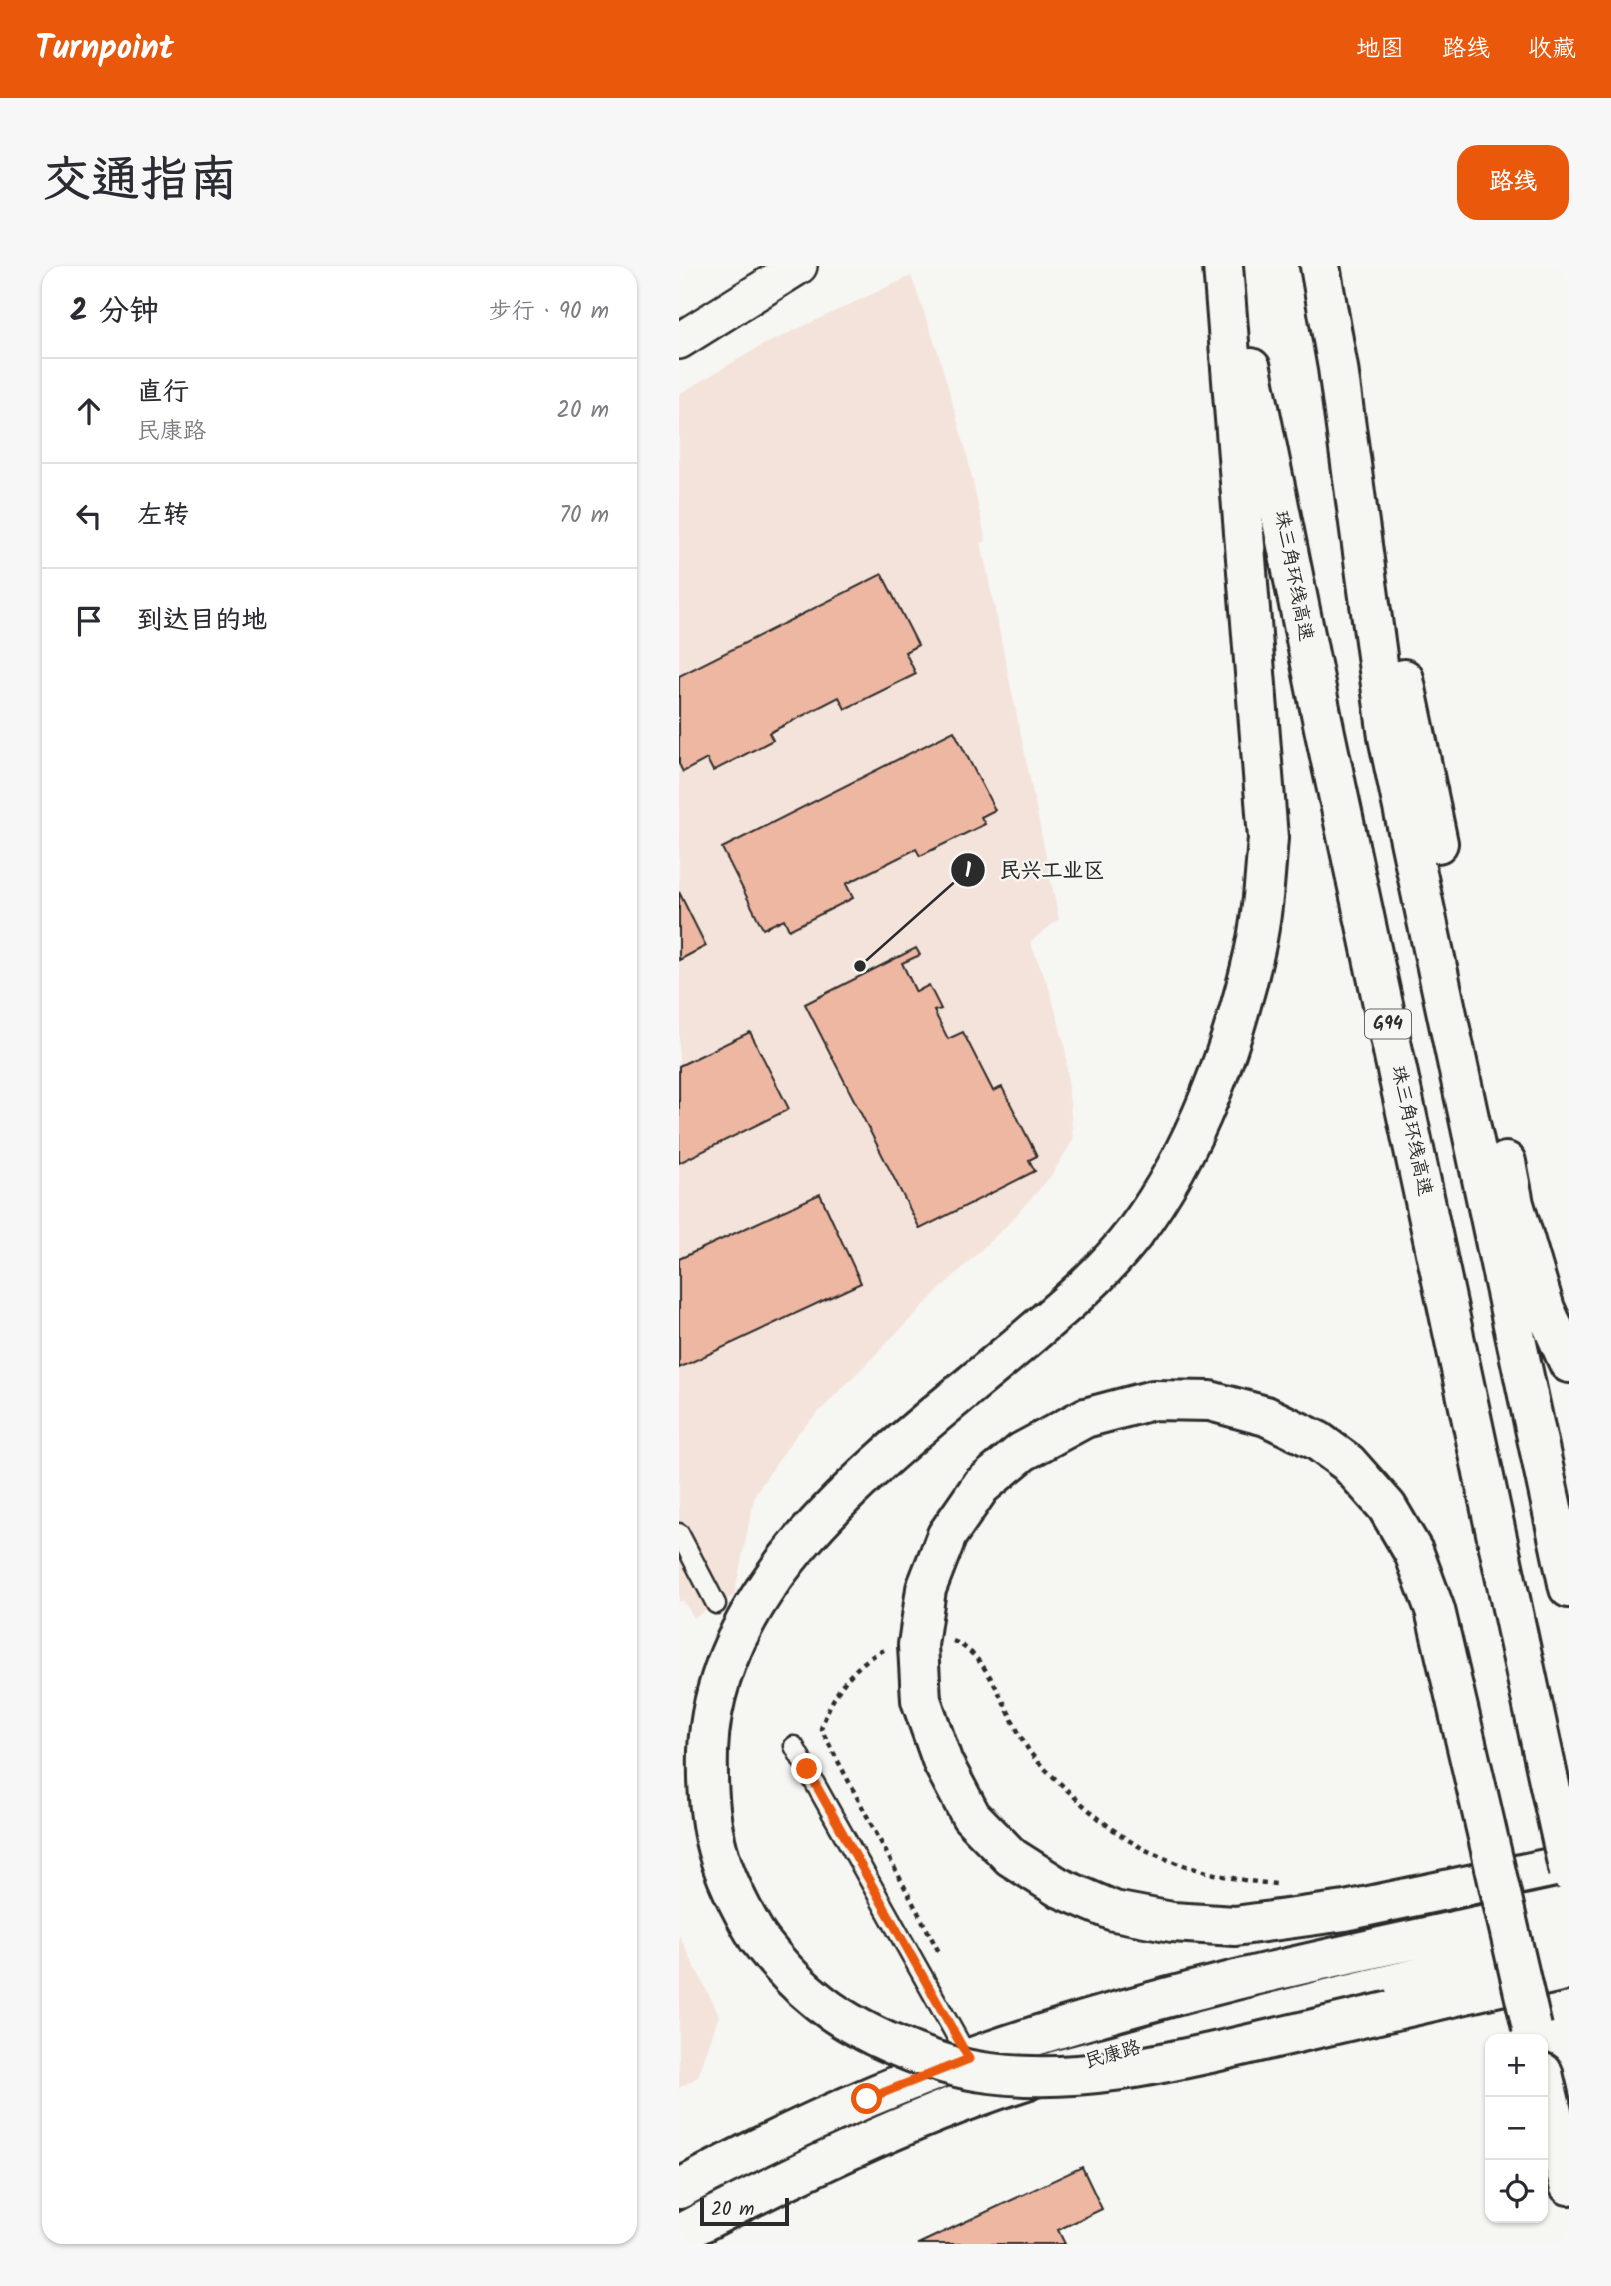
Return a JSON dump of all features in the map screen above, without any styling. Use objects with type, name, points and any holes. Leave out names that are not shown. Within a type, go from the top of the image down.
[{"type":"main road","points":[[1223,266],[1268,838],[1264,892],[1255,947],[1224,1059],[1181,1157],[1159,1197],[1135,1231],[1087,1287],[879,1463],[827,1512],[782,1565],[743,1626],[726,1660],[714,1696],[709,1734],[709,1807],[719,1858],[736,1902],[758,1938],[813,1998],[845,2021],[932,2059],[988,2073],[1049,2077],[1114,2071],[1189,2058],[1569,1970]]},
{"type":"main road","name":"珠三角环线高速","points":[[1231,266],[1325,733],[1569,1872]]},
{"type":"main road","points":[[1320,266],[1338,368],[1514,1204],[1545,1309],[1569,1363]]},
{"type":"main road","points":[[1338,368],[1388,737],[1569,1588]]},
{"type":"main road","points":[[1534,2033],[1478,1794],[1435,1610],[1414,1553],[1387,1507],[1348,1463],[1318,1441],[1266,1416],[1210,1401],[1153,1400],[1085,1418],[1023,1452],[981,1486],[947,1535],[926,1589],[918,1645],[922,1700],[943,1763],[971,1816],[1011,1857],[1058,1887],[1114,1912],[1172,1922],[1235,1926],[1345,1912],[1569,1864]]},
{"type":"main road","name":"民康路","points":[[679,2189],[808,2124],[969,2059],[1079,2023],[1180,1994],[1305,1964],[1569,1906]]},
{"type":"main road","name":"民康路","points":[[679,2234],[837,2155],[1026,2080],[1235,2021],[1569,1943]]},
{"type":"main road","points":[[1548,2095],[1569,2185]]},
{"type":"street","points":[[679,341],[799,266]]},
{"type":"lane","points":[[679,1533],[716,1604]]},
{"type":"lane","points":[[794,1746],[969,2059]]},
{"type":"path","points":[[944,1640],[964,1646],[976,1657],[1029,1751],[1088,1810],[1115,1830],[1145,1850],[1181,1863],[1264,1884],[1287,1885]]},
{"type":"path","points":[[895,1645],[875,1655],[842,1685],[828,1708],[821,1729],[941,1955]]},
{"type":"shaded area","points":[[911,276],[937,349],[966,451],[986,541],[981,543],[1059,919],[1030,942],[1050,991],[1065,1046],[1073,1140],[1051,1176],[1007,1225],[796,1435],[755,1494],[734,1596],[694,1618],[683,1600],[679,1602],[679,394],[761,346]]},
{"type":"shaded area","points":[[679,1935],[719,2015],[698,2077],[679,2088]]},
{"type":"building","points":[[882,574],[918,645],[905,652],[916,674],[845,709],[839,697],[769,733],[773,740],[713,771],[707,759],[683,772],[679,764],[679,676]]},
{"type":"building","points":[[954,731],[995,810],[981,817],[985,824],[920,856],[916,849],[846,884],[853,898],[789,930],[784,919],[763,929],[722,848]]},
{"type":"building","points":[[679,892],[706,946],[679,960]]},
{"type":"building","points":[[916,948],[920,955],[902,963],[916,992],[929,985],[941,1009],[934,1011],[948,1039],[963,1032],[993,1091],[1002,1087],[1037,1156],[1029,1160],[1035,1171],[920,1229],[805,1004]]},
{"type":"building","points":[[750,1032],[789,1109],[679,1163],[679,1066]]},
{"type":"building","points":[[820,1194],[861,1283],[679,1368],[679,1259]]},
{"type":"building","points":[[1082,2167],[1102,2209],[1058,2230],[1065,2244],[918,2244]]},
{"type":"place","name":"民兴工业区","points":[[860,966]]},
{"type":"route","points":[[807,1769],[969,2059],[867,2099]]}]
